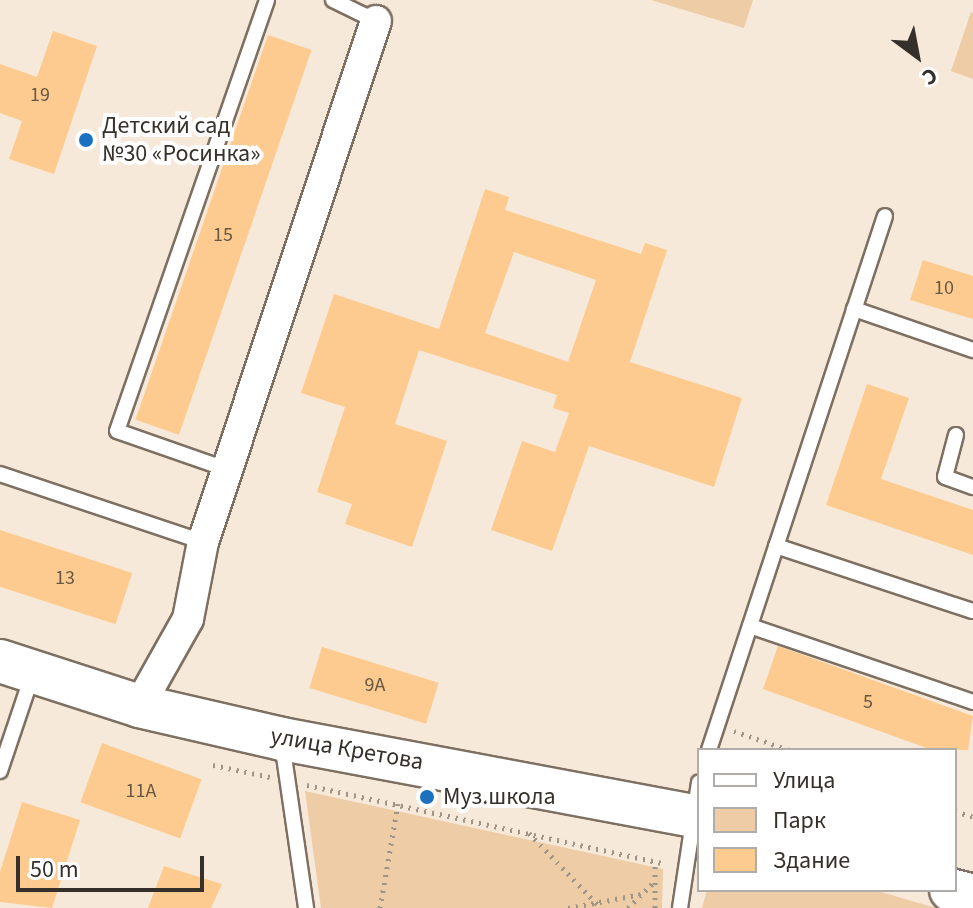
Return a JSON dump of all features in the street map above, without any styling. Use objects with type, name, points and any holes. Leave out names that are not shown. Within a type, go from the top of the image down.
[{"type":"street","points":[[139,706],[188,619],[203,542],[376,21]]},
{"type":"street","name":"улица Кретова","points":[[17,666],[139,706],[282,739],[696,804]]},
{"type":"lane","points":[[226,469],[117,431],[267,0]]},
{"type":"lane","points":[[333,0],[376,21]]},
{"type":"lane","points":[[710,748],[885,216]]},
{"type":"lane","points":[[854,309],[973,350]]},
{"type":"lane","points":[[956,435],[945,477],[973,487]]},
{"type":"lane","points":[[0,474],[203,542]]},
{"type":"lane","points":[[776,546],[973,611]]},
{"type":"lane","points":[[750,626],[973,702]]},
{"type":"lane","points":[[0,771],[17,666]]},
{"type":"lane","points":[[282,739],[306,908]]},
{"type":"lane","points":[[680,908],[696,804]]},
{"type":"path","points":[[717,725],[783,748]]},
{"type":"path","points":[[213,765],[662,863]]},
{"type":"path","points":[[380,908],[398,804]]},
{"type":"path","points":[[528,832],[598,905]]},
{"type":"path","points":[[655,861],[655,908]]},
{"type":"path","points":[[628,908],[655,881]]},
{"type":"path","points":[[568,908],[598,905],[642,894]]},
{"type":"green space","points":[[651,0],[753,0],[744,28]]},
{"type":"green space","points":[[973,13],[973,79],[951,71]]},
{"type":"green space","points":[[305,791],[663,869],[662,908],[321,908]]},
{"type":"green space","points":[[706,892],[881,892],[936,908],[702,908]]},
{"type":"building","points":[[53,31],[97,46],[54,174],[9,159],[22,121],[0,113],[0,64],[37,77]]},
{"type":"building","points":[[268,35],[311,50],[179,435],[135,420]]},
{"type":"building","points":[[485,189],[509,197],[505,210],[641,254],[645,243],[667,250],[630,362],[742,398],[714,487],[589,446],[552,551],[491,530],[522,441],[555,452],[569,413],[553,408],[557,395],[419,350],[395,424],[447,441],[412,547],[345,524],[352,504],[317,492],[345,407],[301,393],[334,294],[439,329]],"holes":[[[514,252],[596,280],[568,362],[485,333]]]},
{"type":"building","points":[[923,260],[973,276],[973,319],[910,300]]},
{"type":"building","points":[[867,384],[909,398],[881,479],[973,510],[973,555],[826,505]]},
{"type":"building","points":[[0,530],[132,573],[116,624],[0,587]]},
{"type":"building","points":[[778,646],[973,716],[968,750],[926,748],[763,689]]},
{"type":"building","points":[[322,647],[439,683],[426,724],[309,688]]},
{"type":"building","points":[[102,743],[202,779],[180,838],[80,802]]},
{"type":"building","points":[[22,802],[80,820],[52,908],[0,902],[0,872]]},
{"type":"building","points":[[164,866],[222,884],[211,908],[148,908]]},
{"type":"place","name":"Детский сад №30 «Росинка»","points":[[86,140]]},
{"type":"place","name":"Муз.школа","points":[[427,797]]}]
